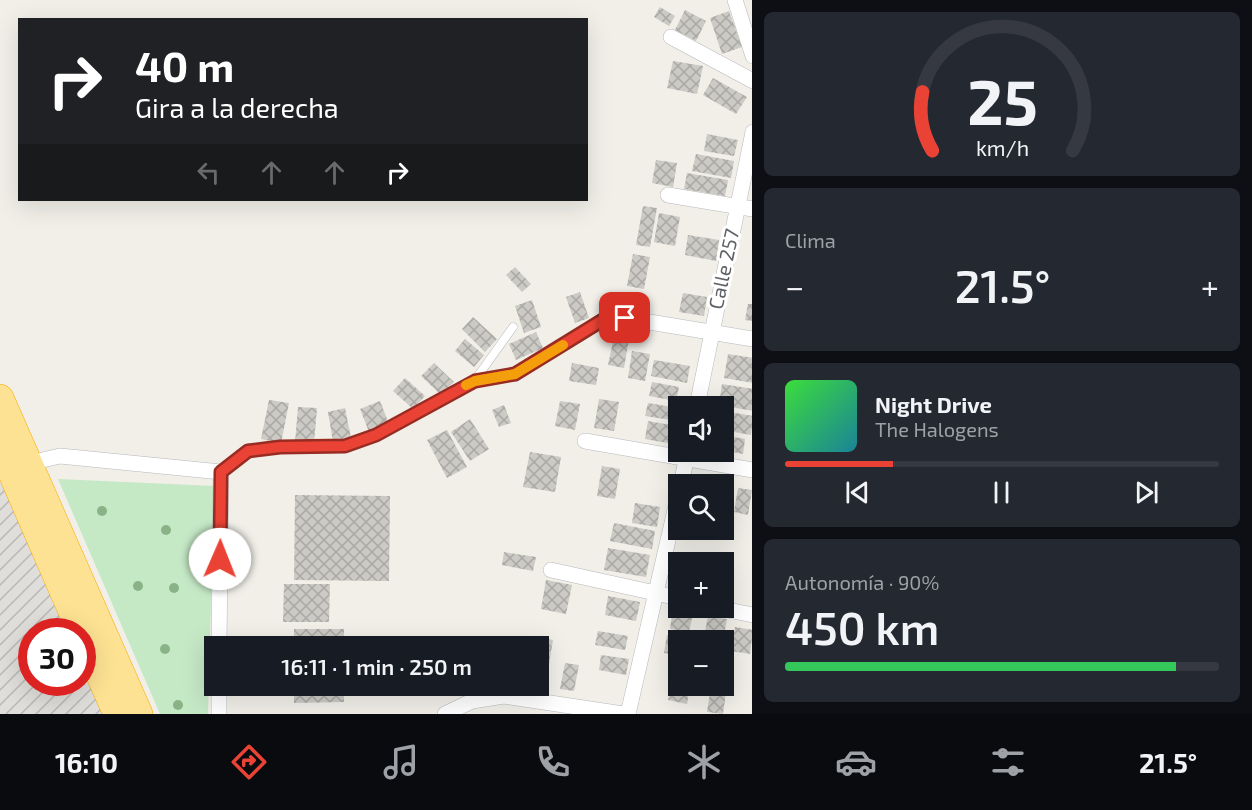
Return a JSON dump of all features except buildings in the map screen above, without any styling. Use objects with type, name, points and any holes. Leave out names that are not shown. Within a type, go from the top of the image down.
[{"type":"highway","points":[[0,398],[139,714]]},
{"type":"highway","points":[[0,446],[75,618]]},
{"type":"highway","points":[[96,665],[117,714]]},
{"type":"street","points":[[735,0],[752,53]]},
{"type":"street","points":[[671,37],[752,80]]},
{"type":"street","name":"Calle 257","points":[[699,396],[711,332],[745,208],[752,142]]},
{"type":"street","points":[[668,195],[745,208]]},
{"type":"street","points":[[625,318],[752,339]]},
{"type":"street","points":[[585,441],[668,452]]},
{"type":"street","points":[[29,463],[60,456],[221,472],[219,636]]},
{"type":"street","points":[[718,462],[752,470]]},
{"type":"street","points":[[628,714],[669,540]]},
{"type":"street","points":[[551,570],[668,596]]},
{"type":"street","points":[[734,611],[752,615]]},
{"type":"street","points":[[219,696],[219,714]]},
{"type":"street","points":[[445,714],[472,701],[504,696],[622,714]]},
{"type":"lane","points":[[221,472],[248,451],[280,447],[345,446],[376,435],[475,381],[515,374],[606,318],[625,318]]},
{"type":"lane","points":[[475,381],[513,327]]},
{"type":"shaded area","points":[[0,472],[66,618],[18,618],[18,696],[96,696],[96,689],[106,714],[0,714]]},
{"type":"green space","points":[[58,479],[214,486],[210,636],[204,636],[204,696],[208,696],[208,714],[160,714]]},
{"type":"slow traffic","points":[[466,385],[475,381],[515,374],[563,345]]},
{"type":"route","points":[[220,559],[221,472],[248,451],[280,447],[345,446],[376,435],[475,381],[515,374],[606,318],[625,318]]}]
